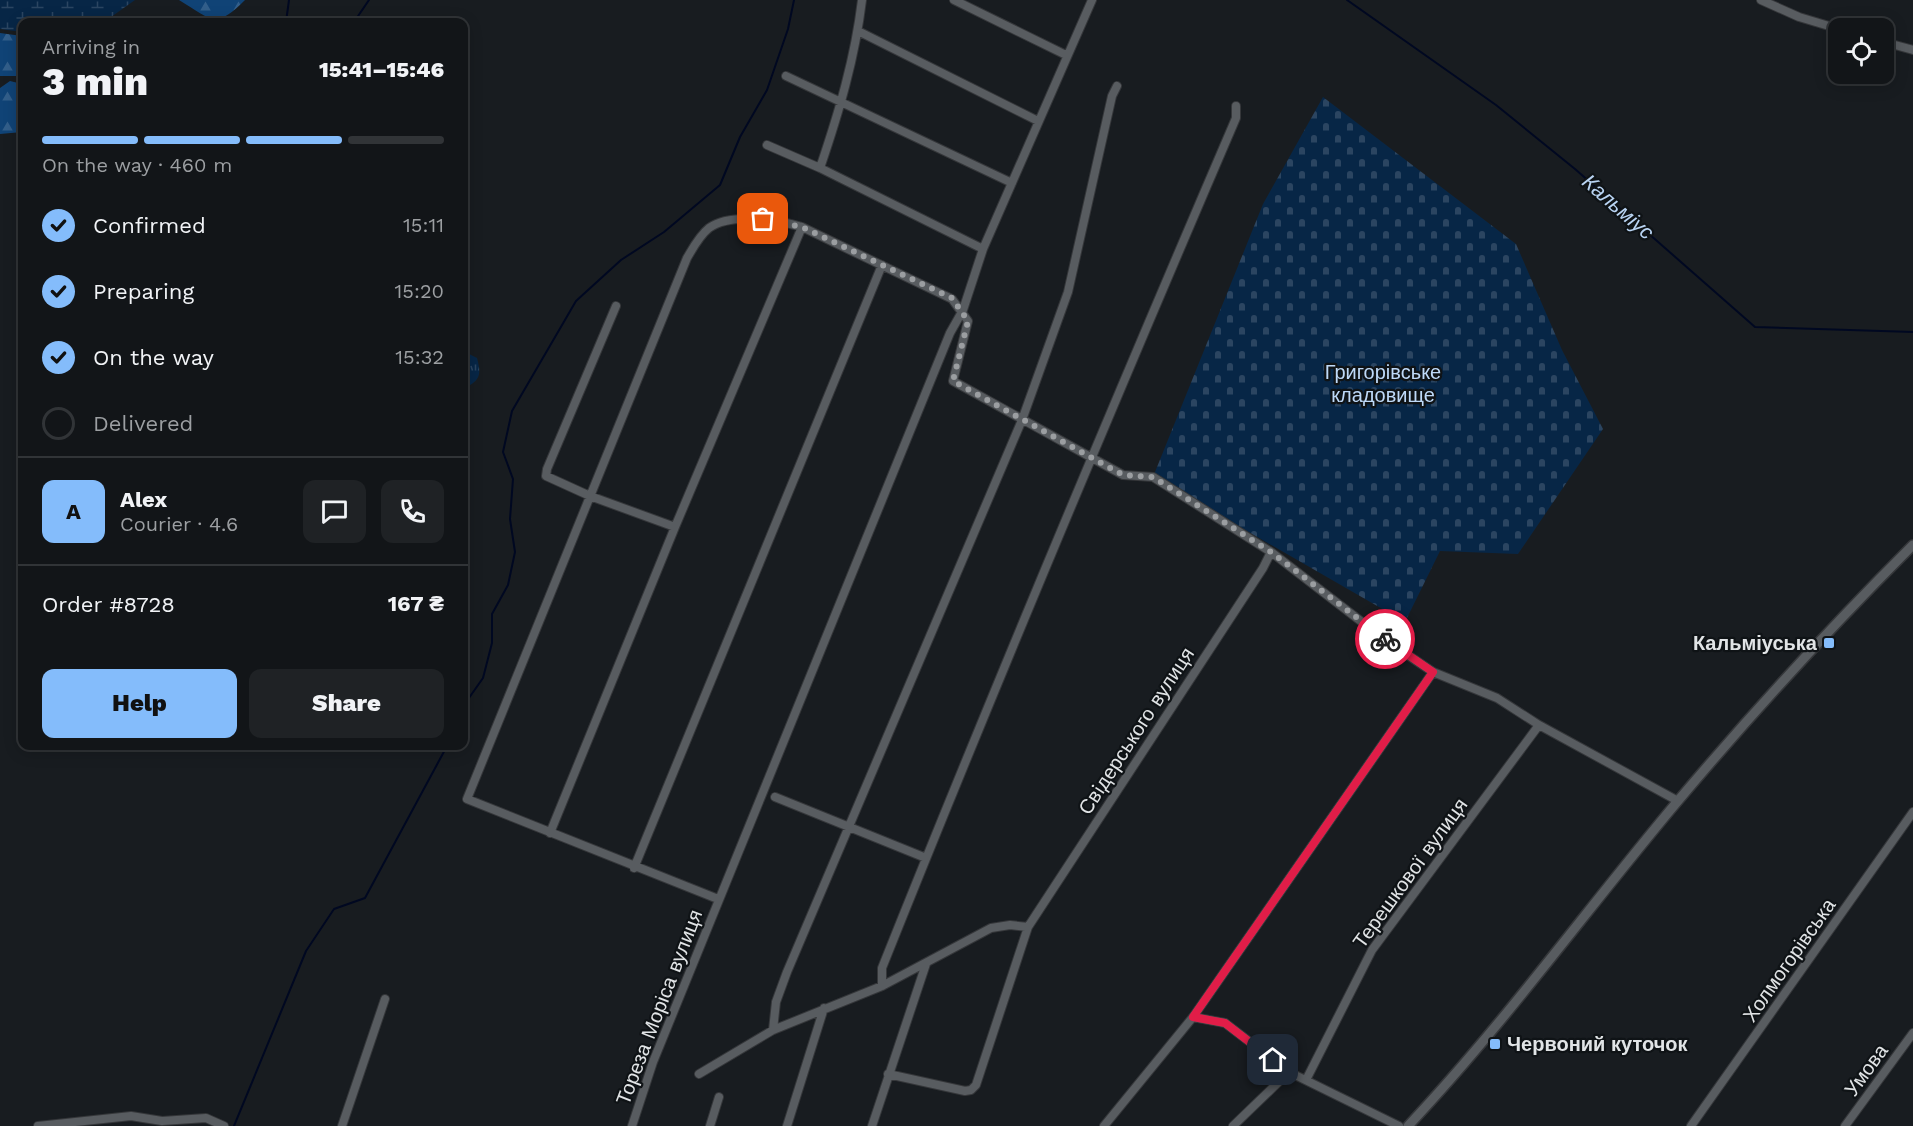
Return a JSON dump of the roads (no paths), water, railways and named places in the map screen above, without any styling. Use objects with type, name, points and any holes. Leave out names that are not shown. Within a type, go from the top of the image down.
[{"type":"street","points":[[820,168],[842,102],[858,31],[862,0]]},
{"type":"street","points":[[954,0],[1066,55]]},
{"type":"street","points":[[963,310],[983,249],[1092,0]]},
{"type":"street","points":[[1761,0],[1799,17],[1828,26]]},
{"type":"street","points":[[858,31],[1038,121]]},
{"type":"street","points":[[1894,45],[1913,51]]},
{"type":"street","points":[[786,76],[1011,183]]},
{"type":"street","points":[[773,1030],[776,1002],[787,972],[1022,420],[1068,292],[1112,96],[1117,86]]},
{"type":"street","points":[[882,986],[882,968],[926,858],[1090,458],[1236,118],[1236,106]]},
{"type":"street","points":[[767,145],[820,168],[983,249]]},
{"type":"street","points":[[718,899],[634,868],[467,799],[687,258],[700,237],[711,227],[741,220],[784,221],[802,227],[952,298],[963,310],[968,321],[953,381],[1123,475],[1153,477],[1271,552],[1384,639],[1433,672],[1497,698],[1539,725],[1678,801]]},
{"type":"street","points":[[550,833],[675,527],[802,227]]},
{"type":"street","points":[[634,868],[882,265]]},
{"type":"street","points":[[616,306],[546,476],[590,496],[675,527]]},
{"type":"street","name":"Тореза Моріса вулиця","points":[[632,1126],[653,1062],[718,899],[950,333],[963,310]]},
{"type":"street","points":[[1408,1126],[1457,1074],[1678,801],[1872,584],[1912,546]]},
{"type":"street","name":"Свiдерського вулиця","points":[[888,1074],[965,1091],[971,1090],[976,1085],[1028,927],[1257,578],[1271,552]]},
{"type":"street","points":[[1104,1126],[1193,1017],[1433,672]]},
{"type":"street","name":"Терешкової вулиця","points":[[1306,1080],[1372,950],[1539,725]]},
{"type":"street","points":[[775,797],[926,858]]},
{"type":"street","name":"Холмогорівська","points":[[1691,1126],[1913,812]]},
{"type":"street","points":[[699,1074],[773,1030],[882,986],[991,928],[1010,925],[1028,927]]},
{"type":"street","points":[[872,1126],[926,964]]},
{"type":"street","points":[[342,1126],[385,999]]},
{"type":"street","points":[[787,1126],[824,1008]]},
{"type":"street","points":[[1193,1017],[1225,1023],[1289,1072],[1399,1126]]},
{"type":"street","name":"Умова","points":[[1845,1126],[1913,1033]]},
{"type":"street","points":[[1233,1126],[1289,1072]]},
{"type":"street","points":[[710,1126],[719,1097]]},
{"type":"street","points":[[38,1126],[131,1116],[162,1121],[206,1118],[224,1126]]},
{"type":"waterway","points":[[287,18],[289,0]]},
{"type":"waterway","points":[[357,18],[369,0]]},
{"type":"waterway","points":[[468,699],[483,678],[492,643],[492,614],[508,585],[515,552],[510,519],[513,479],[503,452],[512,411],[576,301],[621,260],[664,232],[720,185],[740,137],[767,90],[788,29],[794,0]]},
{"type":"waterway","name":"Кальміус","points":[[1347,0],[1496,105],[1575,169],[1755,327],[1913,332]]},
{"type":"waterway","points":[[234,1126],[306,951],[334,909],[365,898],[445,750]]},
{"type":"place","name":"Кальміуська","points":[[1829,643]]},
{"type":"place","name":"Червоний куточок","points":[[1495,1044]]},
{"type":"park label","name":"Григорівське кладовище","points":[[1383,384]]}]
